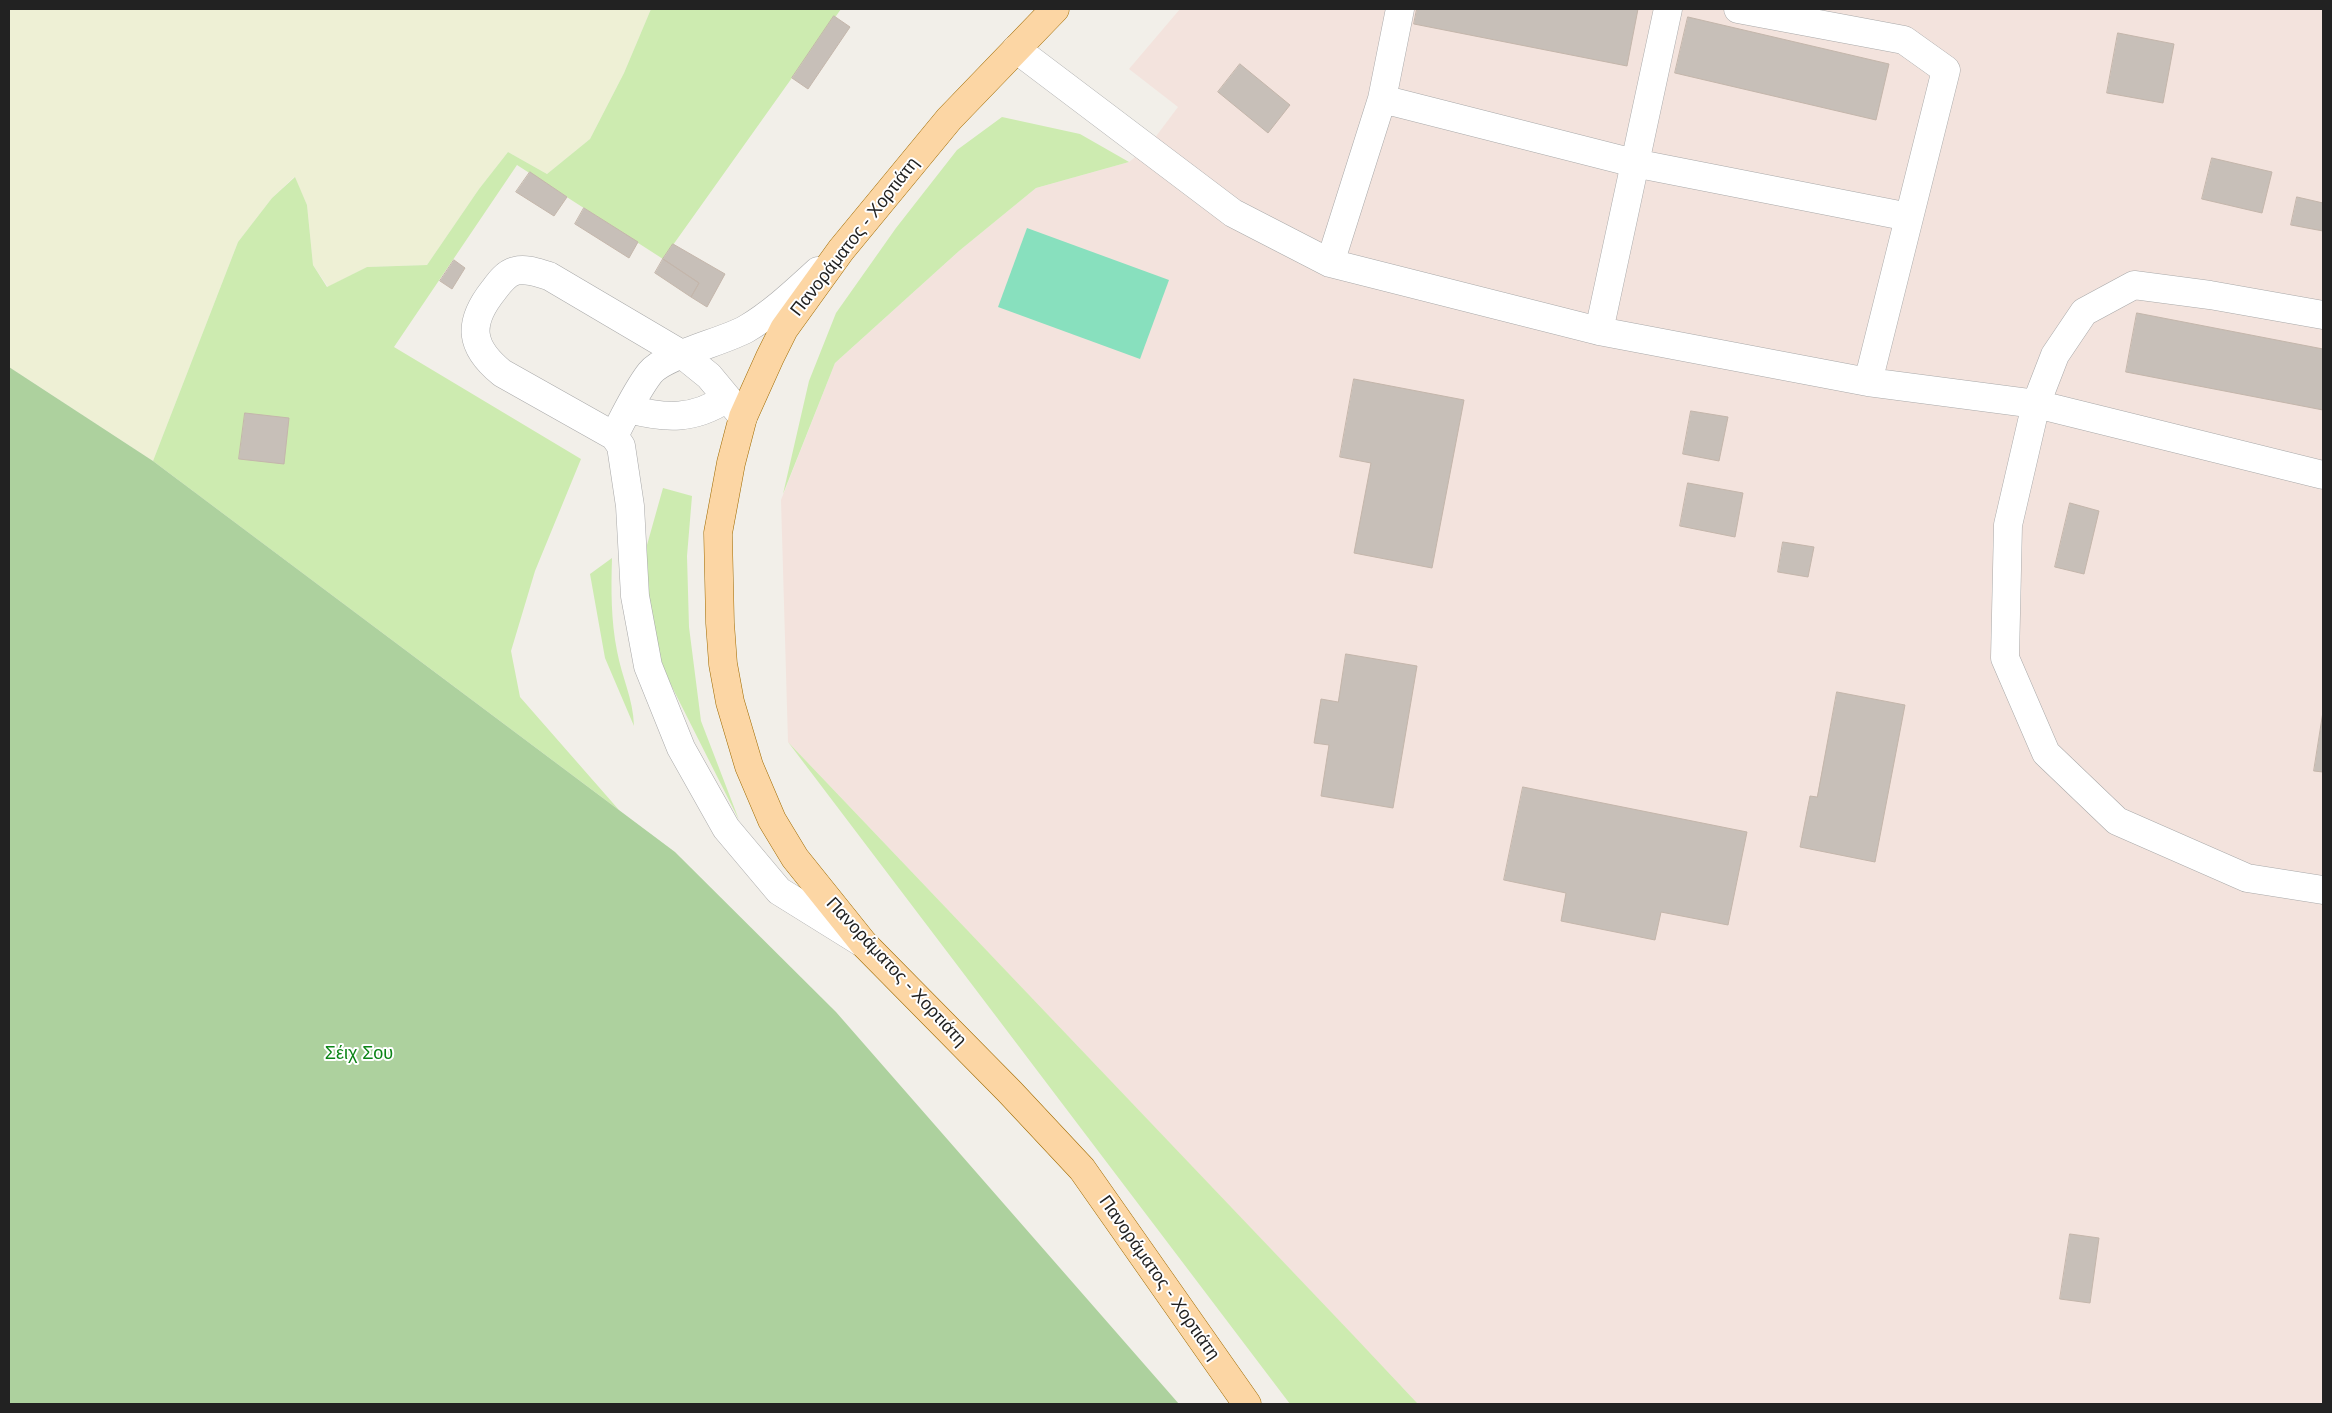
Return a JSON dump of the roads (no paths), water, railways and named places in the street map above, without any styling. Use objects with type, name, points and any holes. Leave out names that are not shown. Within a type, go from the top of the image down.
[{"type":"main road","name":"Πανοράματος - Χορτιάτη","points":[[1055,9],[950,119],[841,250],[784,329],[756,385],[735,408],[730,463],[718,533],[723,664],[730,702],[743,748],[772,820],[795,858],[864,944],[1010,1092],[1082,1169],[1247,1404]]},
{"type":"lane","points":[[1330,263],[1382,99],[1400,9]]},
{"type":"lane","points":[[1599,332],[1668,9]]},
{"type":"lane","points":[[1738,9],[1904,40],[1946,70],[1868,382]]},
{"type":"lane","points":[[1016,49],[1233,213],[1330,263],[1599,332],[1868,382],[2036,404],[2323,475]]},
{"type":"lane","points":[[1382,99],[1634,163],[1909,216]]},
{"type":"lane","points":[[614,436],[650,372],[663,362],[729,338],[764,317],[785,301],[841,250]]},
{"type":"lane","points":[[735,408],[709,376],[682,355],[549,276],[522,270],[504,277],[484,302],[475,324],[475,335],[479,346],[488,361],[502,373],[614,436],[621,446],[628,489],[634,596],[648,666],[681,748],[726,828],[779,891],[864,944]]},
{"type":"lane","points":[[2323,315],[2134,284],[2084,312],[2055,355],[2036,404],[2008,525],[2005,658],[2046,753],[2117,821],[2247,878],[2323,890]]},
{"type":"lane","points":[[629,409],[668,417],[735,408]]},
{"type":"park label","name":"Σέιχ Σου","points":[[359,1054]]}]
